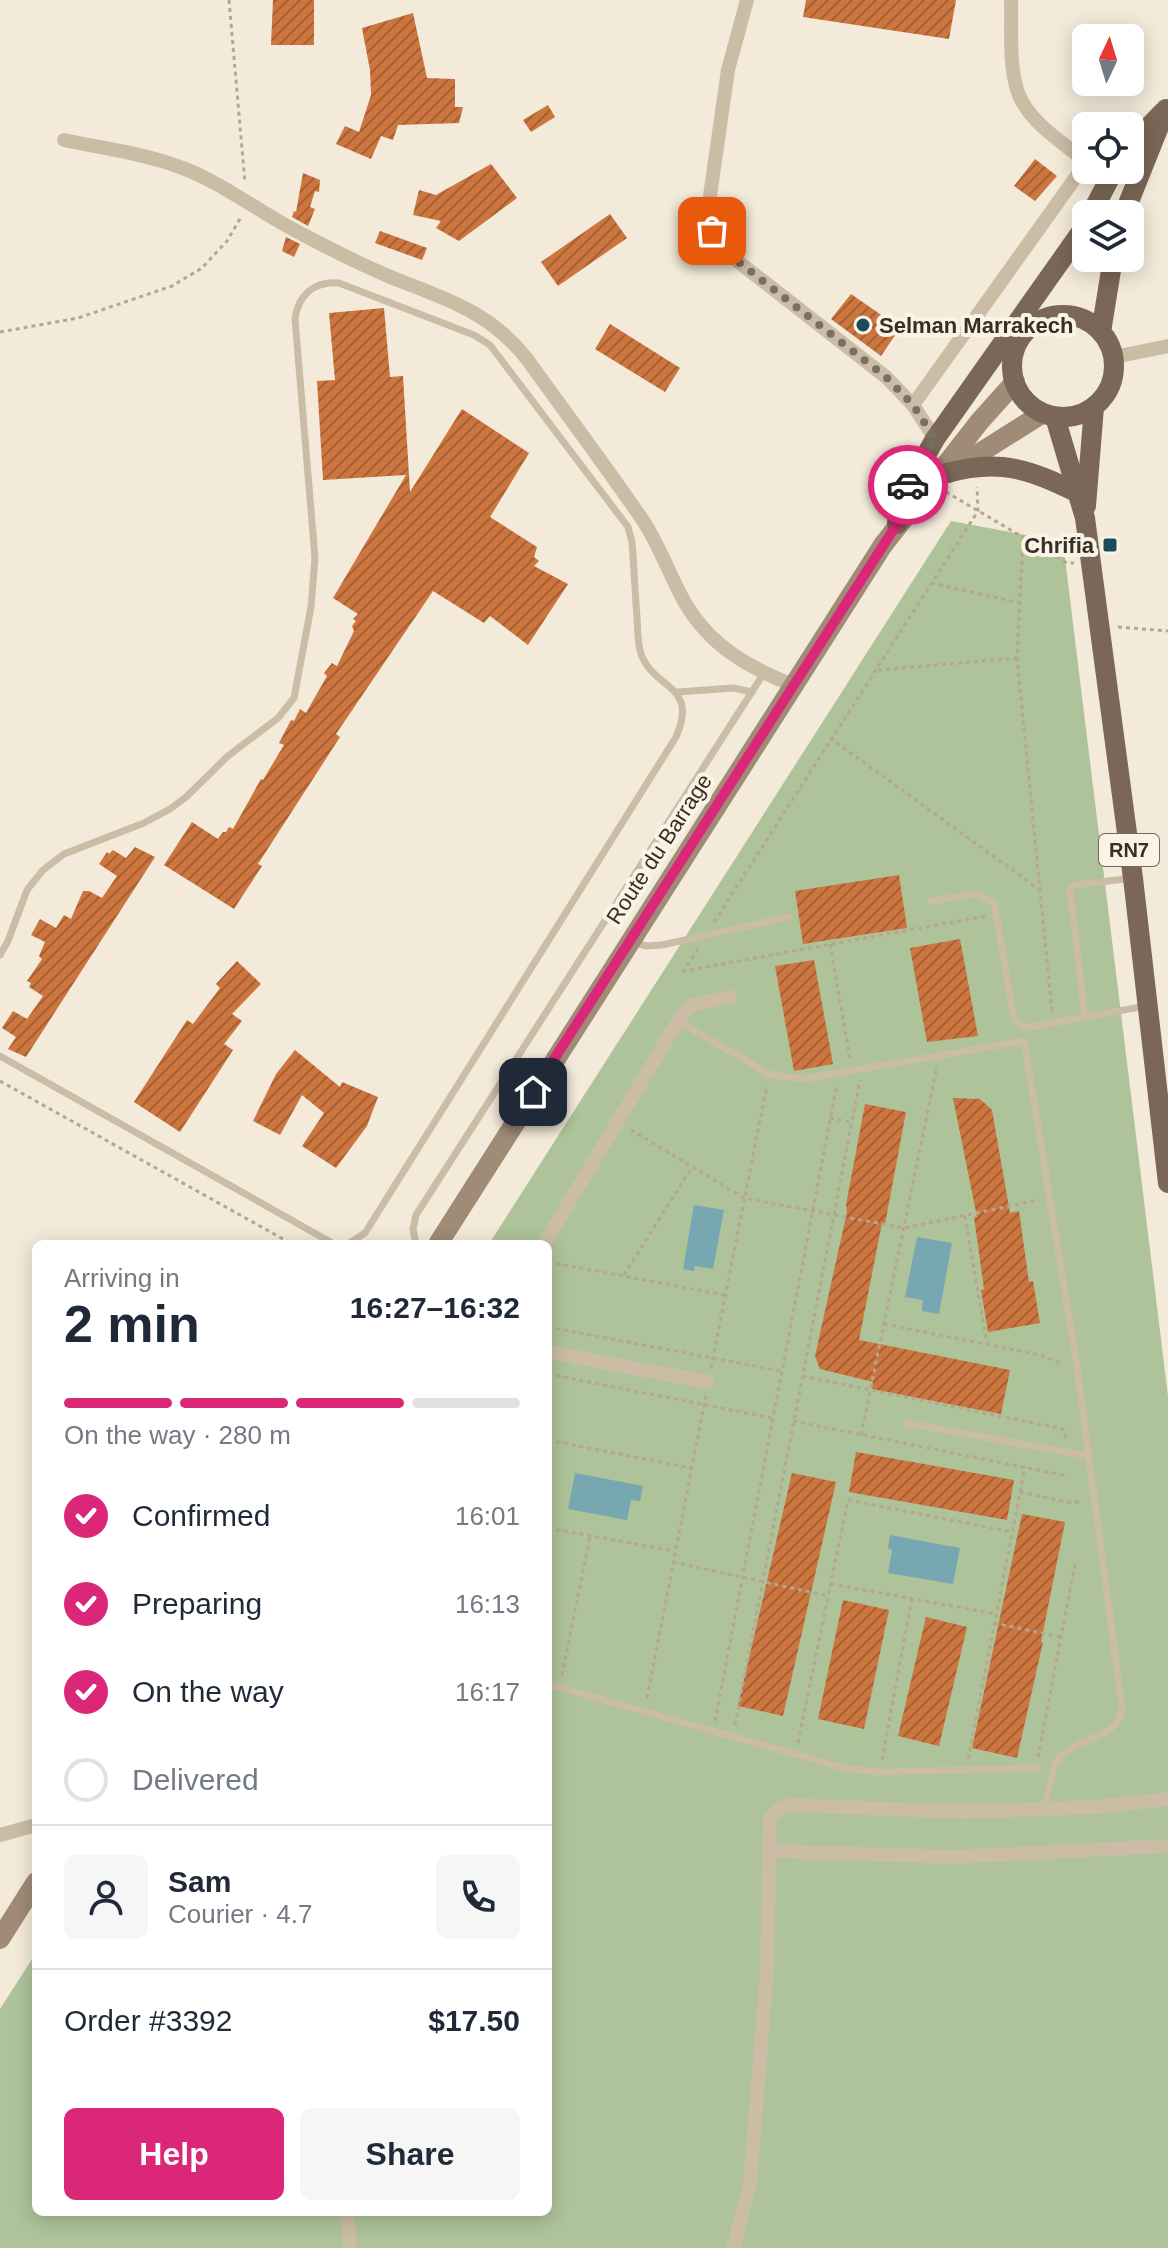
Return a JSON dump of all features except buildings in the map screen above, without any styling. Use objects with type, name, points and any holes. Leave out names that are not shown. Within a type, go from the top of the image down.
[{"type":"main road","points":[[1144,132],[1167,108]]},
{"type":"main road","points":[[1130,200],[1167,108]]},
{"type":"main road","points":[[897,524],[899,503],[935,439],[1072,245]]},
{"type":"main road","points":[[1042,320],[1072,255]]},
{"type":"main road","points":[[1101,332],[1111,272]]},
{"type":"main road","points":[[1015,382],[1014,354],[1020,340],[1042,320],[1057,316],[1073,316],[1089,322],[1109,343],[1114,357]]},
{"type":"main road","name":"RN7","points":[[1085,518],[1094,407],[1111,385],[1114,357]]},
{"type":"main road","name":"RN7","points":[[1015,382],[1031,405],[1049,415],[1085,518],[1133,878],[1168,1183]]},
{"type":"main road","name":"Route du Barrage","points":[[441,1240],[897,524],[936,481],[1015,382]]},
{"type":"main road","points":[[1049,415],[1069,417],[1094,407]]},
{"type":"main road","name":"Route du Barrage","points":[[936,481],[1049,415]]},
{"type":"main road","points":[[936,481],[975,466],[1014,467],[1038,474],[1078,493]]},
{"type":"main road","points":[[0,1939],[32,1888]]},
{"type":"street","points":[[747,0],[728,70],[716,137],[708,214],[712,231],[722,249],[886,377],[913,405],[935,439]]},
{"type":"street","points":[[1011,0],[1015,82],[1019,97],[1039,122],[1072,150]]},
{"type":"street","points":[[64,140],[177,166],[365,266],[476,314],[506,334],[642,520],[699,625],[716,643],[764,673],[793,685]]},
{"type":"street","points":[[913,405],[1072,182]]},
{"type":"street","points":[[1114,357],[1168,346]]},
{"type":"street","points":[[546,1240],[678,1021],[692,1005],[730,997]]},
{"type":"street","points":[[552,1353],[708,1382]]},
{"type":"street","points":[[733,2248],[750,2183],[767,1970],[770,1819],[779,1809],[790,1805],[961,1812],[1097,1807],[1168,1799]]},
{"type":"street","points":[[0,1835],[32,1826]]},
{"type":"street","points":[[769,1851],[955,1857],[1168,1846]]},
{"type":"street","points":[[347,2216],[350,2248]]},
{"type":"lane","points":[[0,955],[27,890],[43,870],[64,854],[144,823],[170,809],[228,756],[278,718],[294,698],[313,591],[315,558],[295,319],[302,297],[322,284],[347,286],[474,335],[495,351],[624,521],[632,542],[642,655],[651,671],[678,692],[682,710],[676,737],[365,1233],[357,1240]]},
{"type":"lane","points":[[415,1240],[413,1229],[416,1215],[764,673]]},
{"type":"lane","points":[[678,692],[733,688],[752,692]]},
{"type":"lane","points":[[1085,1017],[1070,890],[1074,885],[1133,878]]},
{"type":"lane","points":[[930,901],[978,894],[990,899],[998,914],[1014,1019],[1024,1028],[1148,1006]]},
{"type":"lane","points":[[629,940],[654,946],[789,917]]},
{"type":"lane","points":[[678,1021],[769,1074],[803,1079],[1024,1041],[1076,1360],[1122,1716],[1106,1733],[1076,1744],[1060,1756],[1055,1763],[1044,1809]]},
{"type":"lane","points":[[0,1056],[327,1240]]},
{"type":"lane","points":[[906,1423],[1089,1456]]},
{"type":"lane","points":[[552,1685],[844,1768],[880,1772],[1036,1768]]},
{"type":"path","points":[[0,332],[78,318],[188,278],[227,241],[247,204],[229,0]]},
{"type":"path","points":[[975,466],[978,511],[830,738],[684,971],[998,914]]},
{"type":"path","points":[[936,481],[978,511],[1067,563],[1091,564]]},
{"type":"path","points":[[1023,537],[1017,658],[1053,1022]]},
{"type":"path","points":[[931,583],[1020,603]]},
{"type":"path","points":[[1099,625],[1168,631]]},
{"type":"path","points":[[875,671],[1017,658]]},
{"type":"path","points":[[830,738],[1040,890]]},
{"type":"path","points":[[830,944],[852,1070]]},
{"type":"path","points":[[861,1435],[940,1055]]},
{"type":"path","points":[[733,1736],[862,1069]]},
{"type":"path","points":[[713,1730],[839,1073]]},
{"type":"path","points":[[0,1081],[285,1240]]},
{"type":"path","points":[[830,1118],[851,1122]]},
{"type":"path","points":[[618,1122],[744,1198],[904,1228],[1050,1198]]},
{"type":"path","points":[[623,1276],[692,1167]]},
{"type":"path","points":[[965,1216],[987,1344]]},
{"type":"path","points":[[552,1263],[725,1295]]},
{"type":"path","points":[[884,1324],[1040,1355],[1058,1362],[1076,1360]]},
{"type":"path","points":[[552,1328],[781,1371]]},
{"type":"path","points":[[552,1375],[772,1418]]},
{"type":"path","points":[[802,1376],[1063,1429],[1069,1453]]},
{"type":"path","points":[[793,1421],[1068,1476]]},
{"type":"path","points":[[552,1441],[691,1468]]},
{"type":"path","points":[[965,1771],[1025,1467]]},
{"type":"path","points":[[1020,1492],[1072,1503],[1094,1500]]},
{"type":"path","points":[[796,1754],[848,1500],[1013,1532]]},
{"type":"path","points":[[552,1529],[675,1551]]},
{"type":"path","points":[[560,1687],[590,1536]]},
{"type":"path","points":[[673,1562],[828,1596]]},
{"type":"path","points":[[1036,1768],[1075,1564]]},
{"type":"path","points":[[831,1584],[996,1614]]},
{"type":"path","points":[[880,1772],[912,1598]]},
{"type":"path","points":[[994,1623],[1061,1637]]},
{"type":"green space","points":[[951,521],[1063,542],[1168,1396],[1168,2248],[0,2248],[0,2009],[32,1959],[32,2216],[552,2216],[552,1240],[492,1240]]},
{"type":"water","points":[[694,1205],[724,1210],[713,1269],[695,1266],[694,1271],[683,1269]]},
{"type":"water","points":[[917,1237],[952,1243],[939,1314],[922,1311],[923,1300],[905,1297]]},
{"type":"water","points":[[575,1473],[643,1486],[640,1501],[631,1500],[627,1520],[568,1509]]},
{"type":"water","points":[[890,1535],[960,1548],[953,1584],[888,1573],[892,1550],[888,1548]]},
{"type":"way so far","points":[[712,231],[722,249],[886,377],[913,405],[935,439],[908,485]]},
{"type":"place","name":"Selman Marrakech","points":[[863,325]]},
{"type":"place","name":"Chrifia","points":[[1110,545]]},
{"type":"route","points":[[533,1092],[897,524],[899,503],[908,485]]}]
